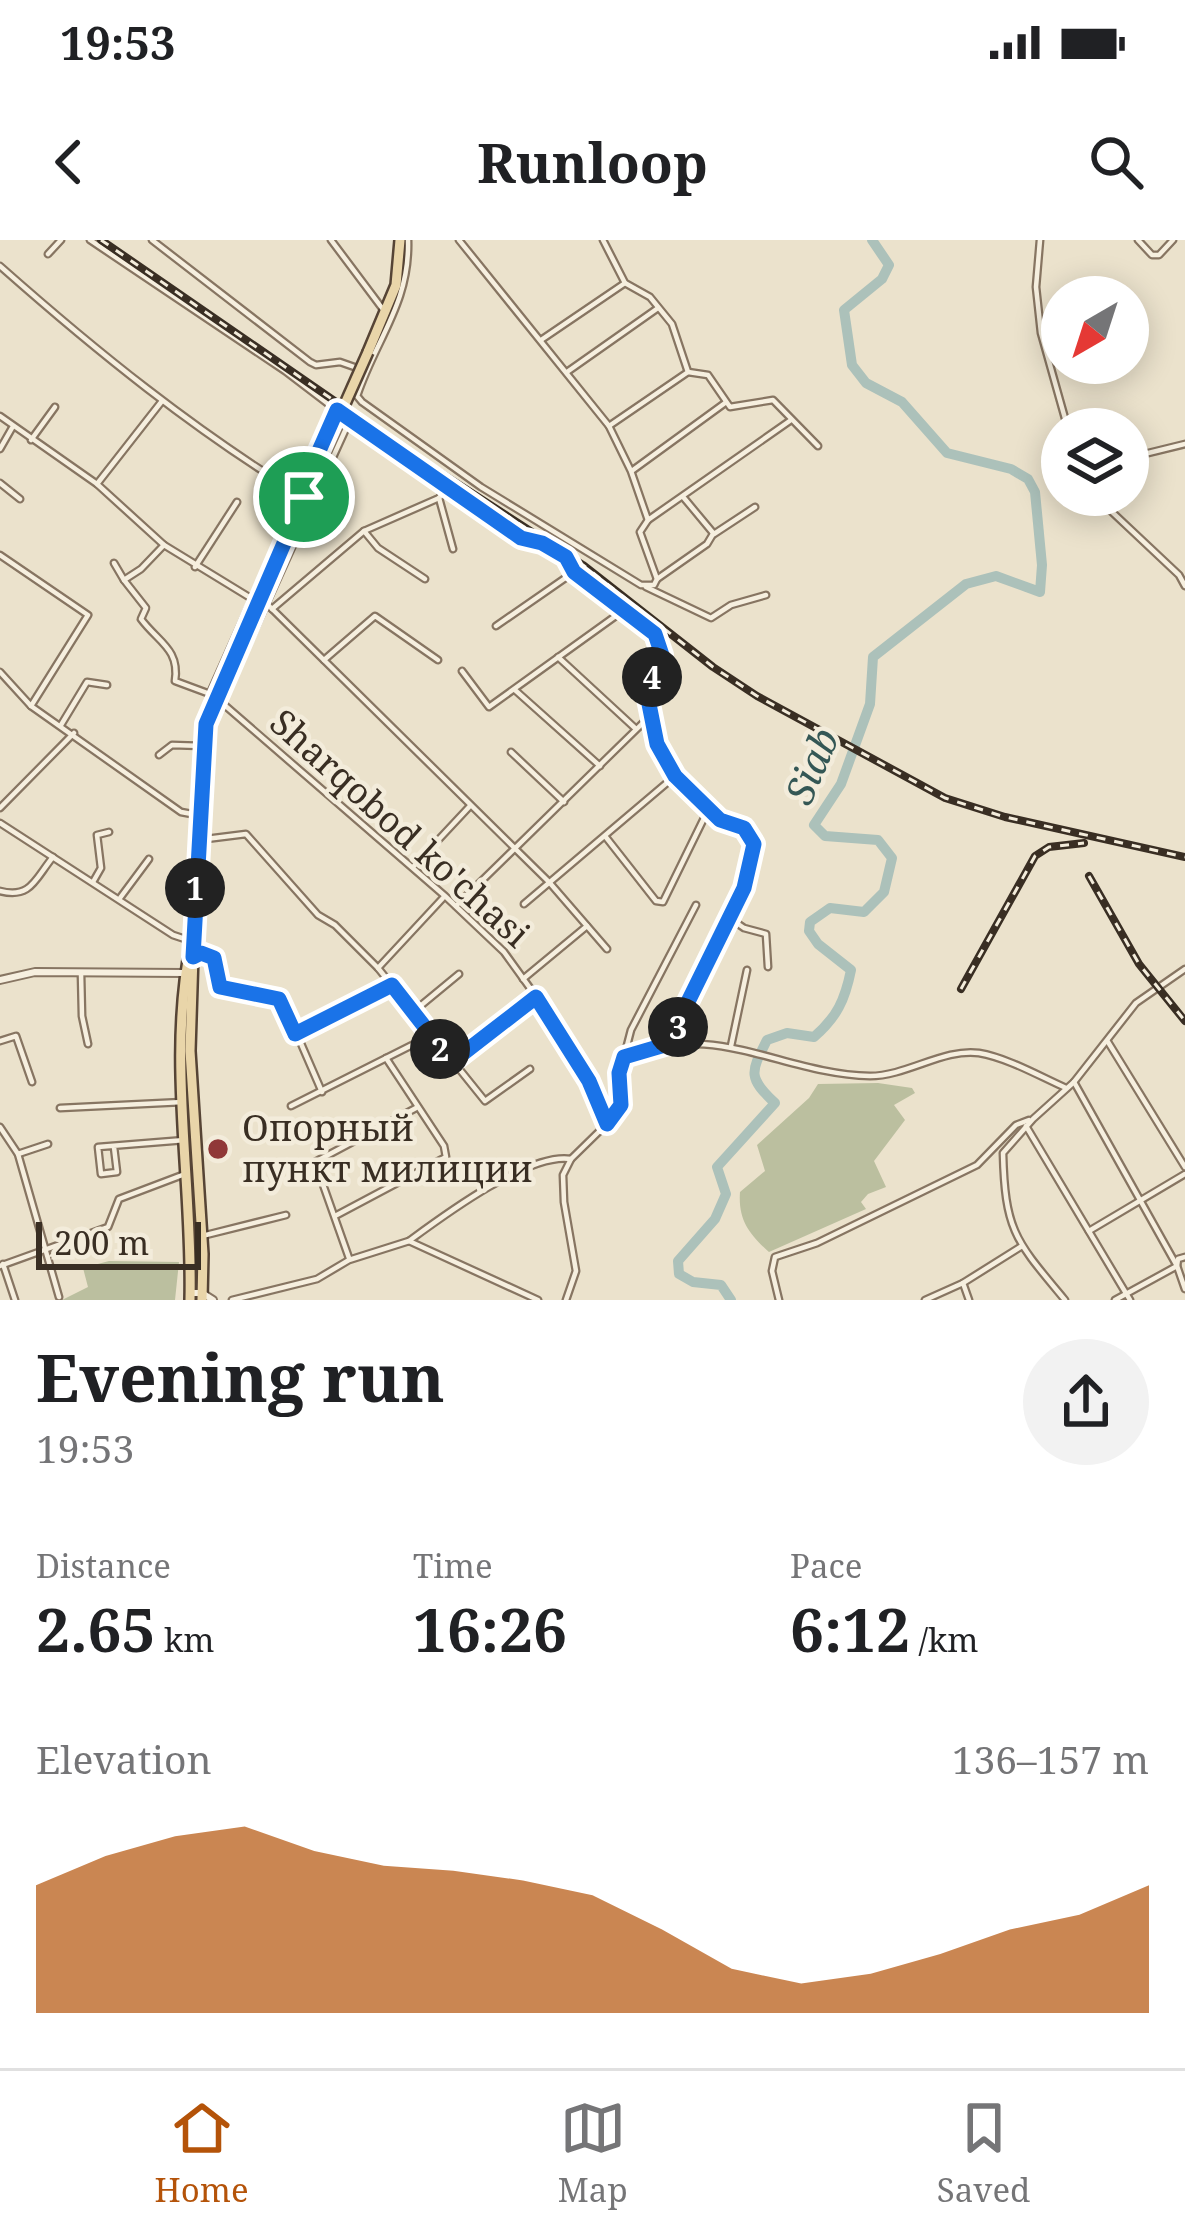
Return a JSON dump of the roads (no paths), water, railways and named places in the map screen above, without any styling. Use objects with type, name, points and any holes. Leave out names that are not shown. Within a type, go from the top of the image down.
[{"type":"main road","points":[[196,1296],[183,1102],[185,973],[203,746],[214,699],[385,313],[404,240]]},
{"type":"main road","points":[[191,942],[190,1051],[202,1235],[196,1296]]},
{"type":"street","points":[[48,254],[62,240]]},
{"type":"street","points":[[90,240],[521,538],[566,557],[574,572],[655,634],[662,655],[649,683],[649,717],[657,744],[675,776],[720,820],[744,828],[754,844],[744,888],[679,1020],[675,1042]]},
{"type":"street","points":[[152,240],[316,365],[340,362],[360,369]]},
{"type":"street","points":[[331,240],[385,313]]},
{"type":"street","points":[[404,240],[401,302],[357,396],[481,487],[641,585],[711,618],[731,605],[766,595]]},
{"type":"street","points":[[459,240],[609,426],[648,520]]},
{"type":"street","points":[[603,240],[625,283],[650,297],[672,324],[688,372]]},
{"type":"street","points":[[1040,240],[1036,287],[1041,334],[1062,408]]},
{"type":"street","points":[[1138,240],[1152,255],[1159,255],[1173,240]]},
{"type":"street","points":[[0,266],[162,401],[302,495]]},
{"type":"street","points":[[541,340],[625,283]]},
{"type":"street","points":[[567,372],[658,308]]},
{"type":"street","points":[[609,426],[688,372],[708,375],[725,403],[737,409],[769,399],[818,446]]},
{"type":"street","points":[[97,484],[162,401]]},
{"type":"street","points":[[631,471],[725,403]]},
{"type":"street","points":[[31,440],[55,407]]},
{"type":"street","points":[[260,600],[260,581],[337,410]]},
{"type":"street","points":[[0,416],[97,484],[195,567],[272,609],[549,882],[607,949]]},
{"type":"street","points":[[658,579],[640,532],[648,520],[791,419]]},
{"type":"street","points":[[260,600],[272,590],[350,420]]},
{"type":"street","points":[[0,448],[13,426]]},
{"type":"street","points":[[1149,453],[1185,444]]},
{"type":"street","points":[[0,483],[20,499]]},
{"type":"street","points":[[272,609],[364,531],[439,498],[446,488]]},
{"type":"street","points":[[683,496],[714,534]]},
{"type":"street","points":[[439,498],[453,549]]},
{"type":"street","points":[[195,567],[237,502]]},
{"type":"street","points":[[641,585],[654,585],[714,534],[755,507]]},
{"type":"street","points":[[1116,516],[1185,586]]},
{"type":"street","points":[[364,531],[378,548],[425,579]]},
{"type":"street","points":[[114,563],[124,580],[164,545]]},
{"type":"street","points":[[0,555],[88,615],[31,706]]},
{"type":"street","points":[[496,626],[574,572]]},
{"type":"street","name":"Sharqobod ko'chasi","points":[[124,580],[146,608],[141,620],[174,653],[175,680],[214,699],[413,867],[504,952],[589,1081],[607,1124]]},
{"type":"street","points":[[260,581],[272,590]]},
{"type":"street","points":[[462,670],[489,707],[624,610]]},
{"type":"street","points":[[324,660],[375,616],[438,660]]},
{"type":"street","points":[[558,657],[636,729]]},
{"type":"street","points":[[0,672],[31,706],[181,812],[200,815]]},
{"type":"street","points":[[61,724],[87,682],[107,685]]},
{"type":"street","points":[[514,689],[600,766]]},
{"type":"street","points":[[456,906],[649,717]]},
{"type":"street","points":[[0,808],[74,734]]},
{"type":"street","points":[[159,755],[172,745],[203,746]]},
{"type":"street","points":[[511,752],[564,802]]},
{"type":"street","points":[[524,904],[675,776]]},
{"type":"street","points":[[413,867],[472,805]]},
{"type":"street","points":[[605,836],[656,901],[662,902],[709,809]]},
{"type":"street","points":[[0,823],[191,942]]},
{"type":"street","points":[[94,882],[101,868],[98,835],[109,832]]},
{"type":"street","points":[[198,840],[246,834],[318,915],[335,925],[378,968],[485,1101],[530,1070]]},
{"type":"street","points":[[0,891],[24,892],[53,857]]},
{"type":"street","points":[[120,898],[149,859]]},
{"type":"street","points":[[378,968],[445,896]]},
{"type":"street","points":[[566,1300],[577,1271],[563,1175],[571,1159],[621,1105],[619,1073],[631,1030],[696,905]]},
{"type":"street","points":[[729,918],[766,934],[768,967]]},
{"type":"street","points":[[523,979],[587,926]]},
{"type":"street","points":[[193,957],[201,953],[214,958],[220,987],[279,999],[322,1091]]},
{"type":"street","points":[[1065,1300],[1022,1246],[1004,1205],[1003,1153],[1074,1082],[1136,1003],[1185,969]]},
{"type":"street","points":[[735,1046],[748,970]]},
{"type":"street","points":[[0,980],[35,972],[185,973]]},
{"type":"street","points":[[82,972],[82,1016],[88,1044]]},
{"type":"street","points":[[413,1012],[459,974]]},
{"type":"street","points":[[295,1034],[392,985]]},
{"type":"street","points":[[452,1062],[536,997]]},
{"type":"street","points":[[0,1041],[16,1036],[32,1082]]},
{"type":"street","points":[[291,1106],[430,1036]]},
{"type":"street","points":[[624,1057],[675,1042],[735,1046],[842,1074],[877,1076],[967,1052],[984,1054],[1066,1088]]},
{"type":"street","points":[[1089,1232],[1185,1170],[1108,1042]]},
{"type":"street","points":[[335,1216],[446,1157],[444,1146],[386,1058]]},
{"type":"street","points":[[1074,1082],[1177,1266],[1185,1289]]},
{"type":"street","points":[[60,1108],[183,1102]]},
{"type":"street","points":[[350,1260],[315,1162],[416,1108]]},
{"type":"street","points":[[779,1300],[772,1271],[775,1257],[817,1243],[977,1165],[1016,1125],[1033,1119]]},
{"type":"street","points":[[1025,1126],[1130,1300]]},
{"type":"street","points":[[0,1127],[18,1154],[59,1297]]},
{"type":"street","points":[[114,1147],[117,1172],[101,1174],[98,1147],[184,1140]]},
{"type":"street","points":[[18,1154],[48,1144]]},
{"type":"street","points":[[232,1300],[317,1280],[350,1260],[409,1241],[467,1198],[495,1184],[548,1161],[571,1159]]},
{"type":"street","points":[[15,1300],[2,1265],[108,1228],[119,1199],[187,1174]]},
{"type":"street","points":[[202,1235],[286,1216]]},
{"type":"street","points":[[409,1241],[538,1300]]},
{"type":"street","points":[[925,1300],[963,1283],[1022,1246]]},
{"type":"street","points":[[1177,1266],[1178,1259],[1185,1257]]},
{"type":"street","points":[[1115,1300],[1177,1266]]},
{"type":"street","points":[[963,1283],[969,1300]]},
{"type":"street","points":[[196,1296],[213,1300]]},
{"type":"waterway","name":"Siab","points":[[731,1300],[721,1285],[693,1282],[679,1274],[678,1261],[715,1219],[726,1194],[717,1167],[775,1103],[754,1074],[767,1040],[787,1033],[814,1037],[843,999],[851,970],[818,944],[809,931],[810,922],[830,908],[864,912],[884,892],[892,858],[878,840],[825,836],[814,825],[841,784],[870,704],[873,657],[966,584],[996,576],[1040,592],[1035,492],[1028,479],[1011,469],[947,453],[902,402],[866,383],[852,365],[844,310],[882,279],[889,265],[872,240]]},
{"type":"railway","points":[[101,240],[410,453],[583,565],[757,696],[945,798],[1005,817],[1185,857]]},
{"type":"railway","points":[[961,989],[1035,856],[1049,847],[1084,843]]},
{"type":"railway","points":[[1089,876],[1139,964],[1185,1021]]},
{"type":"place","name":"Опорный пункт милиции","points":[[218,1149]]}]
